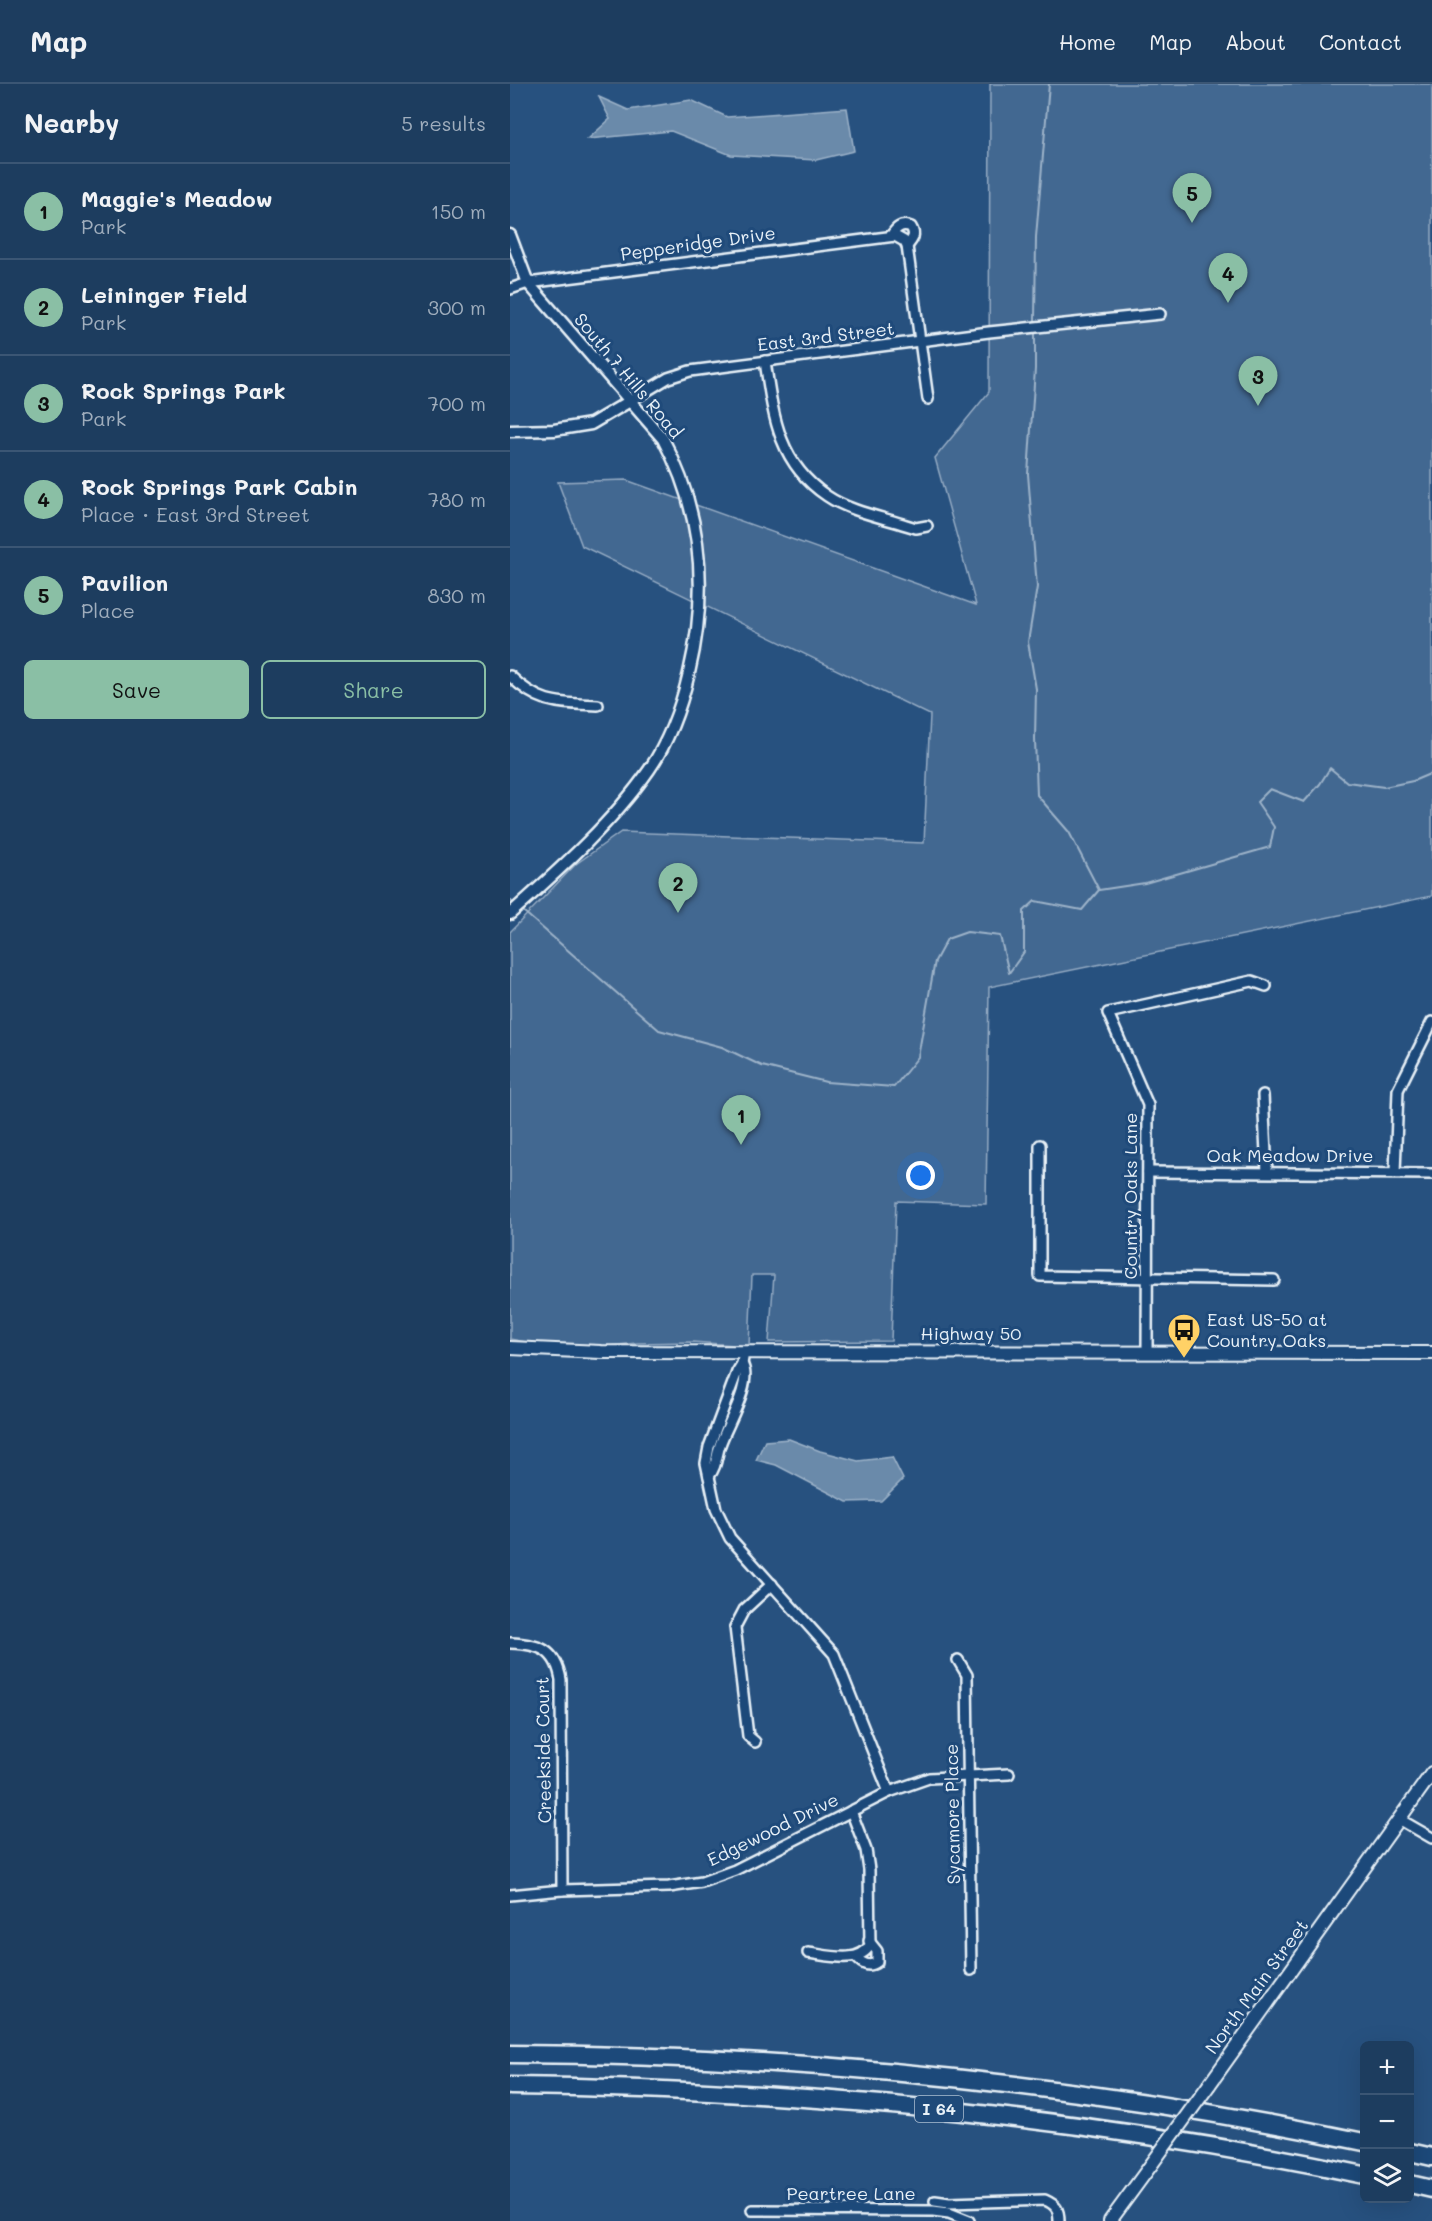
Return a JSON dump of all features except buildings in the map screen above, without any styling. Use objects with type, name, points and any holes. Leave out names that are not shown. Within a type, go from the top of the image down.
[{"type":"highway","name":"I 64","points":[[510,2054],[620,2055],[699,2059],[947,2078],[1184,2109],[1360,2141]]},
{"type":"highway","name":"I 64","points":[[510,2086],[640,2088],[859,2101],[1050,2122],[1156,2137],[1360,2174]]},
{"type":"highway","points":[[1414,2153],[1432,2157]]},
{"type":"highway","points":[[1414,2185],[1432,2189]]},
{"type":"main road","name":"Highway 50","points":[[510,1348],[743,1358],[1147,1353],[1432,1353]]},
{"type":"main road","name":"North Main Street","points":[[1110,2221],[1432,1773]]},
{"type":"street","name":"Pepperidge Drive","points":[[510,289],[528,284],[891,236],[898,227],[905,225],[911,227],[914,233],[913,240],[907,246]]},
{"type":"street","name":"South 7 Hills Road","points":[[510,235],[528,284],[663,439],[676,464],[687,498],[697,541],[701,576],[697,641],[675,720],[650,769],[602,827],[510,914]]},
{"type":"street","points":[[891,236],[904,241],[907,246],[928,399]]},
{"type":"street","name":"East 3rd Street","points":[[510,431],[554,430],[591,424],[668,378],[690,371],[921,341],[1160,314]]},
{"type":"street","points":[[765,361],[778,435],[785,451],[807,478],[827,496],[846,505],[916,528],[927,526]]},
{"type":"street","points":[[510,676],[524,689],[551,702],[598,705]]},
{"type":"street","name":"Country Oaks Lane","points":[[1147,1353],[1148,1105],[1108,1013],[1252,981],[1266,986]]},
{"type":"street","points":[[1395,1173],[1398,1090],[1432,1022]]},
{"type":"street","points":[[1263,1095],[1267,1172]]},
{"type":"street","points":[[1040,1145],[1040,1276],[1274,1280]]},
{"type":"street","name":"Oak Meadow Drive","points":[[1148,1172],[1432,1174]]},
{"type":"street","points":[[743,1358],[709,1447],[706,1463],[716,1509],[730,1538],[834,1654],[889,1792]]},
{"type":"street","points":[[755,1742],[748,1736],[735,1627],[744,1610],[772,1584]]},
{"type":"street","name":"Creekside Court","points":[[510,1643],[540,1647],[551,1655],[559,1667],[561,1680],[562,1890]]},
{"type":"street","name":"Sycamore Place","points":[[958,1660],[967,1676],[970,1970]]},
{"type":"street","name":"Edgewood Drive","points":[[510,1895],[562,1890],[669,1887],[702,1882],[735,1870],[889,1792],[929,1778],[1010,1774]]},
{"type":"street","points":[[851,1811],[866,1850],[869,1870],[868,1948],[856,1957]]},
{"type":"street","points":[[1399,1819],[1432,1838]]},
{"type":"street","points":[[808,1953],[856,1957],[868,1965],[877,1962],[877,1951],[869,1941]]},
{"type":"street","name":"Peartree Lane","points":[[934,2201],[949,2203],[1045,2199],[1059,2210],[1059,2221]]},
{"type":"street","name":"Peartree Lane","points":[[752,2210],[949,2213],[969,2221]]},
{"type":"shaded area","points":[[990,84],[1432,84],[1432,896],[989,987],[986,1204],[896,1201],[891,1341],[769,1342],[774,1275],[752,1275],[749,1346],[692,1342],[637,1343],[589,1348],[510,1339],[510,932],[576,864],[621,832],[924,843],[930,715],[582,546],[558,482],[626,480],[976,605],[935,458],[989,392]]},
{"type":"shaded area","points":[[599,97],[628,110],[691,100],[727,117],[847,108],[854,151],[816,160],[731,155],[671,131],[588,139],[610,119]]},
{"type":"shaded area","points":[[789,1439],[820,1451],[858,1461],[892,1457],[903,1479],[881,1501],[847,1502],[776,1465],[756,1460],[765,1441]]},
{"type":"waterway","points":[[1035,321],[1036,237],[1049,84]]},
{"type":"waterway","points":[[1035,334],[1028,474],[1037,587],[1028,642],[1036,689],[1037,795],[1069,832],[1099,890]]},
{"type":"waterway","points":[[1099,890],[1145,883],[1270,847],[1274,827],[1257,802],[1270,789],[1304,802],[1330,768],[1347,782],[1384,787],[1413,781],[1432,773]]},
{"type":"waterway","points":[[523,911],[659,1030],[722,1047],[762,1066],[826,1082],[894,1087],[918,1057],[935,961],[947,939],[967,932],[1000,936],[1009,973],[1024,952],[1024,911],[1035,901],[1082,910],[1099,890]]},
{"type":"place","name":"Pavilion","points":[[1192,223]]},
{"type":"place","name":"Rock Springs Park Cabin","points":[[1228,303]]},
{"type":"place","name":"Rock Springs Park","points":[[1258,406]]},
{"type":"place","name":"Leininger Field","points":[[678,913]]},
{"type":"place","name":"Maggie's Meadow","points":[[741,1145]]},
{"type":"place","name":"East US-50 at Country Oaks","points":[[1184,1359]]}]
